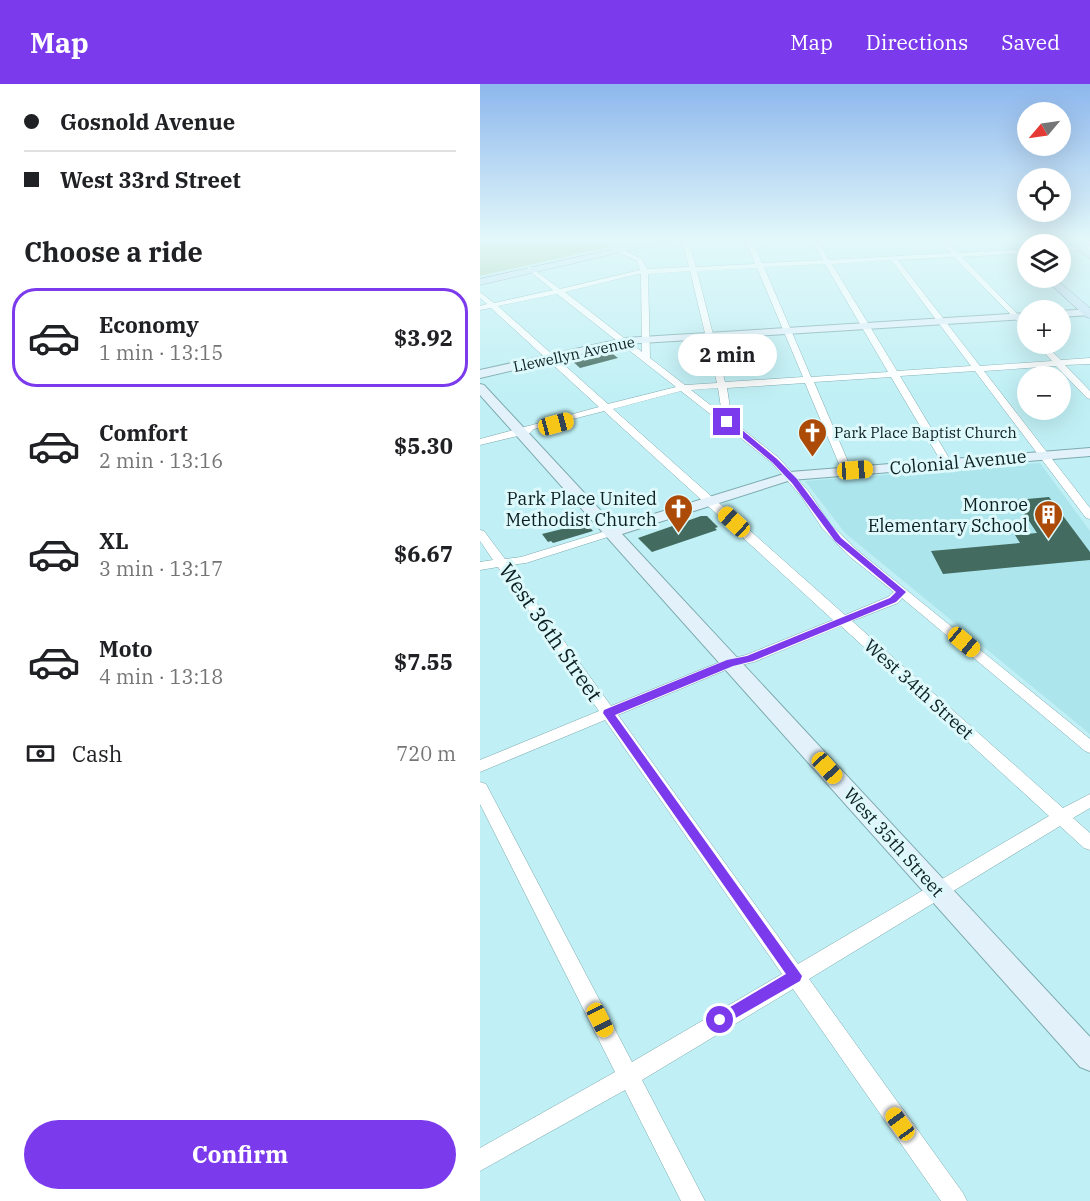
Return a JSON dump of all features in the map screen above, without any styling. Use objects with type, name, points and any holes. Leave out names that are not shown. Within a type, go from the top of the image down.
[{"type":"main road","points":[[1063,290],[1089,313]]},
{"type":"street","points":[[486,306],[563,290]]},
{"type":"street","points":[[644,290],[646,358]]},
{"type":"street","points":[[697,290],[722,386],[727,422]]},
{"type":"street","points":[[771,290],[846,471]]},
{"type":"street","points":[[844,290],[947,463]]},
{"type":"street","points":[[917,290],[1090,516]]},
{"type":"street","points":[[990,290],[1015,316]]},
{"type":"street","points":[[560,291],[775,460],[790,476],[838,540],[1090,747]]},
{"type":"street","name":"West 34th Street","points":[[480,294],[486,306],[607,408],[1090,843]]},
{"type":"street","points":[[1071,314],[1089,313]]},
{"type":"street","name":"Llewellyn Avenue","points":[[480,374],[625,341],[1015,316]]},
{"type":"street","points":[[1050,354],[1090,396]]},
{"type":"street","points":[[480,442],[685,389],[1090,361]]},
{"type":"street","name":"West 35th Street","points":[[480,387],[1090,1056]]},
{"type":"street","name":"Colonial Avenue","points":[[480,566],[522,560],[790,476],[1090,452]]},
{"type":"street","name":"West 36th Street","points":[[480,533],[955,1201]]},
{"type":"street","points":[[480,766],[730,663],[750,659],[839,617],[893,600],[902,592]]},
{"type":"street","points":[[480,788],[693,1201]]},
{"type":"street","points":[[480,1160],[628,1076],[1090,800]]},
{"type":"shaded area","points":[[1040,463],[1090,531],[1090,734],[845,533],[805,481]]},
{"type":"building","points":[[609,351],[618,358],[580,368],[570,359]]},
{"type":"building","name":"Monroe Elementary School","points":[[1049,497],[1090,552],[1090,560],[943,574],[931,551],[1020,543],[1015,535],[1037,533],[1015,500]]},
{"type":"building","name":"Park Place United Methodist Church","points":[[701,516],[707,516],[718,527],[715,528],[717,530],[652,552],[638,538]]},
{"type":"building","points":[[586,523],[593,531],[553,543],[548,542],[542,534]]},
{"type":"place","name":"Park Place Baptist Church","points":[[813,458]]},
{"type":"place","name":"Park Place United Methodist Church","points":[[678,534]]},
{"type":"place","name":"Monroe Elementary School","points":[[1049,540]]},
{"type":"route","points":[[720,1020],[795,976],[608,713],[730,663],[750,659],[893,600],[902,592],[838,540],[805,494],[775,460],[727,422]]}]
